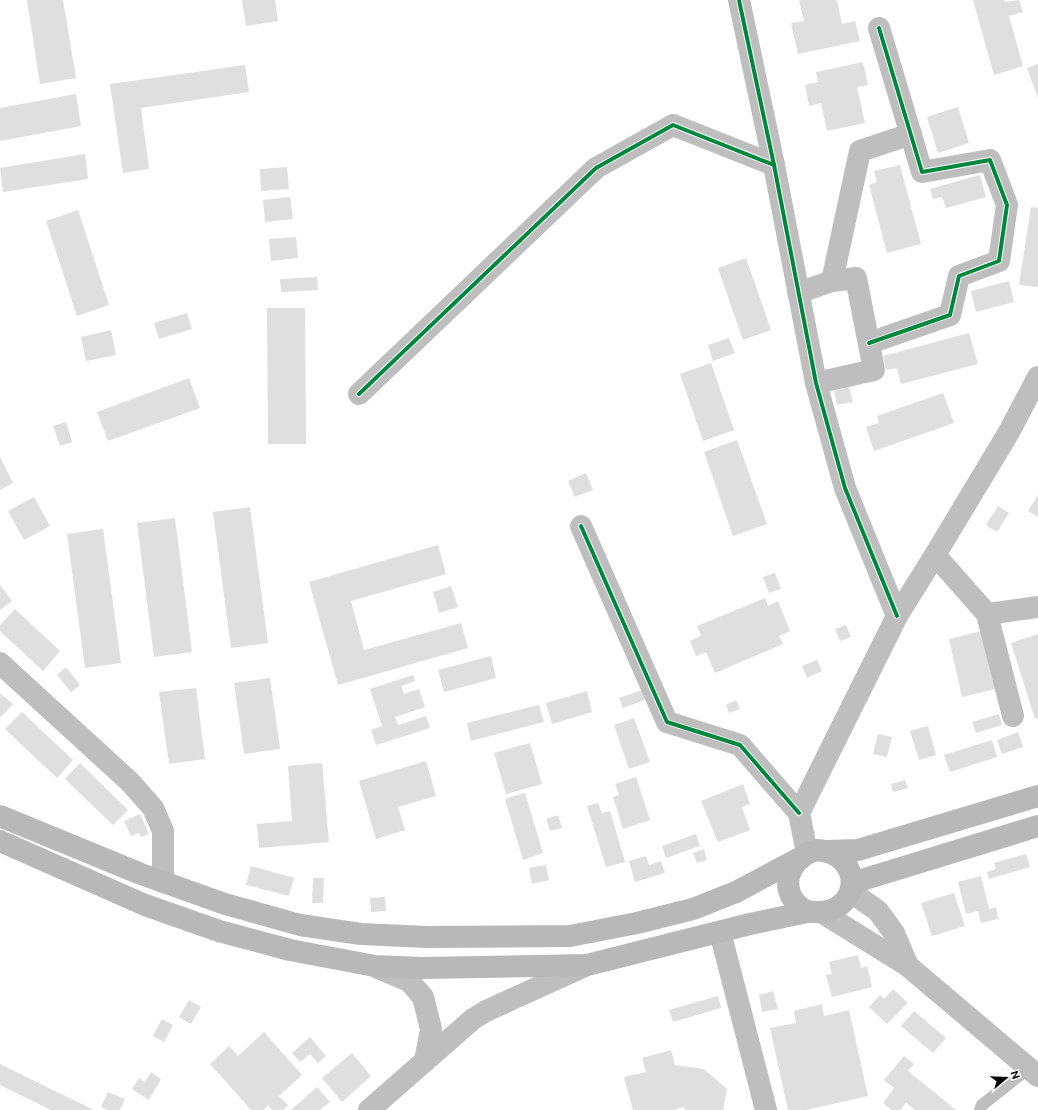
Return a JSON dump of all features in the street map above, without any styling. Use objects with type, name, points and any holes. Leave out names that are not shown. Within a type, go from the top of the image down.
[{"type":"main road","points":[[0,816],[163,882],[225,904],[300,925],[361,934],[427,937],[570,936],[637,923],[693,909],[736,892],[811,854],[858,850],[1038,796]]},
{"type":"main road","points":[[0,841],[145,905],[219,931],[290,950],[375,966],[421,968],[588,965],[720,932],[814,912],[832,910],[842,904],[852,887],[1038,826]]},
{"type":"main road","points":[[814,912],[794,900],[788,888],[793,867],[811,854],[835,854],[847,865],[852,887]]},
{"type":"street","points":[[739,0],[774,164],[816,384],[845,488],[897,616]]},
{"type":"street","points":[[869,343],[950,315],[959,276],[998,261],[1007,205],[990,160],[922,172],[879,28]]},
{"type":"street","points":[[359,394],[596,168],[645,140],[673,125],[774,164]]},
{"type":"street","points":[[832,281],[860,151],[911,134]]},
{"type":"street","points":[[798,293],[832,281],[856,278],[869,343],[874,370],[816,384]]},
{"type":"street","points":[[799,813],[897,616],[1009,432],[1038,377]]},
{"type":"street","points":[[581,526],[667,722],[740,745],[799,813],[811,854]]},
{"type":"street","points":[[935,555],[987,614],[1013,716]]},
{"type":"street","points":[[987,614],[1038,607]]},
{"type":"street","points":[[0,663],[130,782],[153,808],[163,830],[163,882]]},
{"type":"street","points":[[852,887],[878,912],[894,933],[908,966]]},
{"type":"street","points":[[814,912],[908,966],[1034,1072]]},
{"type":"street","points":[[720,932],[766,1110]]},
{"type":"street","points":[[369,1110],[473,1019],[486,1011],[588,965]]},
{"type":"street","points":[[375,966],[408,981],[423,997],[431,1029],[425,1061]]},
{"type":"lane","points":[[980,1110],[982,1105],[1034,1072]]},
{"type":"building","points":[[27,0],[63,0],[76,78],[40,84]]},
{"type":"building","points":[[242,0],[275,0],[278,21],[246,26]]},
{"type":"building","points":[[799,0],[837,0],[842,24],[855,21],[860,41],[798,54],[791,23],[804,21]]},
{"type":"building","points":[[973,0],[1004,0],[1005,2],[1019,0],[1023,12],[1009,16],[1023,66],[994,75]]},
{"type":"building","points":[[863,62],[868,85],[857,87],[865,123],[827,131],[821,103],[809,106],[805,85],[818,82],[816,72]]},
{"type":"building","points":[[1038,64],[1038,98],[1027,68]]},
{"type":"building","points":[[245,65],[249,92],[141,108],[149,169],[123,173],[110,84]]},
{"type":"building","points":[[76,94],[81,126],[0,141],[0,108]]},
{"type":"building","points":[[958,107],[969,143],[938,153],[927,117]]},
{"type":"building","points":[[85,154],[88,179],[3,192],[0,168]]},
{"type":"building","points":[[900,165],[921,244],[887,253],[869,185],[877,182],[874,171]]},
{"type":"building","points":[[287,167],[289,189],[261,191],[260,169]]},
{"type":"building","points":[[980,175],[986,197],[946,208],[942,197],[933,199],[930,189]]},
{"type":"building","points":[[290,197],[293,219],[265,222],[263,200]]},
{"type":"building","points":[[1031,207],[1038,208],[1038,287],[1019,285]]},
{"type":"building","points":[[78,210],[109,305],[77,316],[46,221]]},
{"type":"building","points":[[296,237],[298,258],[271,261],[269,239]]},
{"type":"building","points":[[746,258],[771,330],[743,340],[718,268]]},
{"type":"building","points":[[317,277],[318,290],[281,292],[280,279]]},
{"type":"building","points":[[1009,281],[1014,302],[976,312],[971,291]]},
{"type":"building","points":[[267,308],[305,308],[306,444],[268,444]]},
{"type":"building","points":[[187,313],[192,329],[159,339],[154,323]]},
{"type":"building","points":[[111,330],[116,355],[86,361],[81,337]]},
{"type":"building","points":[[969,333],[978,364],[901,384],[897,368],[886,370],[883,356]]},
{"type":"building","points":[[729,338],[735,353],[713,361],[708,345]]},
{"type":"building","points":[[711,363],[734,430],[703,441],[680,374]]},
{"type":"building","points":[[189,378],[200,408],[108,441],[97,412]]},
{"type":"building","points":[[849,387],[853,402],[837,405],[834,391]]},
{"type":"building","points":[[943,393],[954,423],[874,451],[866,427],[879,423],[877,416]]},
{"type":"building","points":[[66,422],[72,442],[60,446],[53,426]]},
{"type":"building","points":[[737,440],[767,524],[733,536],[704,452]]},
{"type":"building","points":[[0,457],[13,483],[0,490]]},
{"type":"building","points":[[586,473],[593,490],[575,497],[568,481]]},
{"type":"building","points":[[1038,495],[1038,517],[1028,511]]},
{"type":"building","points":[[34,497],[50,526],[24,540],[8,511]]},
{"type":"building","points":[[998,506],[1009,513],[997,532],[986,525]]},
{"type":"building","points":[[250,507],[268,643],[231,648],[213,512]]},
{"type":"building","points":[[175,518],[192,652],[154,657],[137,523]]},
{"type":"building","points":[[103,529],[121,663],[85,668],[67,534]]},
{"type":"building","points":[[438,545],[446,574],[351,601],[364,650],[461,623],[468,648],[338,685],[309,582]]},
{"type":"building","points":[[775,573],[781,589],[769,593],[763,577]]},
{"type":"building","points":[[0,585],[12,601],[0,610]]},
{"type":"building","points":[[451,586],[458,607],[439,613],[433,592]]},
{"type":"building","points":[[765,598],[768,606],[778,601],[790,631],[779,636],[783,644],[715,673],[706,652],[696,656],[690,641],[701,636],[697,626]]},
{"type":"building","points":[[15,609],[60,651],[43,671],[0,631],[0,625]]},
{"type":"building","points":[[846,625],[851,637],[840,641],[835,629]]},
{"type":"building","points":[[981,631],[995,689],[962,697],[949,639]]},
{"type":"building","points":[[1038,634],[1038,718],[1035,719],[1011,643]]},
{"type":"building","points":[[491,656],[496,678],[444,692],[438,670]]},
{"type":"building","points":[[817,660],[822,671],[807,678],[802,666]]},
{"type":"building","points":[[66,667],[80,685],[71,692],[57,675]]},
{"type":"building","points":[[413,675],[415,681],[401,686],[404,694],[419,689],[425,707],[395,717],[398,725],[426,716],[430,728],[376,745],[371,730],[382,726],[370,689]]},
{"type":"building","points":[[270,678],[280,749],[244,754],[234,683]]},
{"type":"building","points":[[196,688],[205,759],[169,764],[159,692]]},
{"type":"building","points":[[642,690],[645,700],[623,708],[619,698]]},
{"type":"building","points":[[587,691],[592,712],[552,724],[546,703]]},
{"type":"building","points":[[0,693],[13,704],[0,718]]},
{"type":"building","points":[[736,700],[740,709],[729,713],[726,705]]},
{"type":"building","points":[[539,705],[544,722],[471,741],[467,723]]},
{"type":"building","points":[[22,712],[73,760],[57,778],[5,729]]},
{"type":"building","points":[[999,714],[1002,725],[976,733],[972,722]]},
{"type":"building","points":[[634,718],[650,762],[629,769],[614,725]]},
{"type":"building","points":[[928,726],[936,755],[919,760],[910,731]]},
{"type":"building","points":[[1018,732],[1023,747],[1002,754],[997,740]]},
{"type":"building","points":[[878,734],[892,737],[887,757],[873,754]]},
{"type":"building","points":[[992,740],[997,757],[950,772],[944,755]]},
{"type":"building","points":[[530,743],[542,784],[506,794],[494,753]]},
{"type":"building","points":[[426,761],[436,796],[398,807],[405,830],[376,839],[359,781]]},
{"type":"building","points":[[80,763],[128,810],[113,825],[65,779]]},
{"type":"building","points":[[322,763],[329,842],[259,848],[257,824],[292,821],[288,766]]},
{"type":"building","points":[[636,777],[650,820],[623,829],[613,797],[619,795],[615,784]]},
{"type":"building","points":[[905,780],[908,788],[893,792],[891,784]]},
{"type":"building","points":[[743,784],[750,804],[742,807],[750,830],[718,842],[701,801]]},
{"type":"building","points":[[525,793],[543,853],[523,860],[505,799]]},
{"type":"building","points":[[598,803],[602,813],[610,811],[625,862],[606,867],[587,806]]},
{"type":"building","points":[[140,814],[149,834],[141,837],[139,833],[131,836],[124,821]]},
{"type":"building","points":[[558,815],[562,828],[550,831],[546,819]]},
{"type":"building","points":[[696,834],[700,846],[666,858],[662,846]]},
{"type":"building","points":[[704,849],[707,860],[697,863],[693,853]]},
{"type":"building","points":[[1026,854],[1030,867],[989,879],[987,872],[996,869],[994,863]]},
{"type":"building","points":[[646,856],[649,865],[661,861],[665,873],[635,882],[629,861]]},
{"type":"building","points":[[546,865],[549,880],[532,884],[529,868]]},
{"type":"building","points":[[251,866],[294,878],[289,896],[246,885]]},
{"type":"building","points":[[981,876],[989,909],[996,907],[998,919],[981,923],[978,911],[966,914],[958,882]]},
{"type":"building","points":[[313,878],[324,878],[323,903],[312,903]]},
{"type":"building","points":[[954,893],[965,926],[932,936],[921,903]]},
{"type":"building","points":[[385,897],[386,911],[371,912],[370,898]]},
{"type":"building","points":[[858,955],[861,968],[867,966],[872,987],[832,997],[826,975],[832,974],[829,962]]},
{"type":"building","points":[[893,989],[908,1003],[887,1024],[869,1007],[880,995],[884,999]]},
{"type":"building","points":[[773,991],[778,1009],[762,1012],[759,995]]},
{"type":"building","points":[[718,996],[721,1008],[673,1022],[669,1010]]},
{"type":"building","points":[[189,1000],[201,1007],[191,1024],[179,1017]]},
{"type":"building","points":[[822,1004],[824,1016],[849,1010],[868,1096],[806,1110],[788,1110],[770,1028],[796,1023],[794,1011]]},
{"type":"building","points":[[914,1011],[946,1038],[933,1053],[901,1026]]},
{"type":"building","points":[[162,1019],[173,1025],[164,1042],[153,1036]]},
{"type":"building","points":[[264,1032],[302,1075],[279,1096],[288,1105],[283,1110],[272,1110],[268,1105],[263,1110],[251,1110],[210,1064],[229,1046],[238,1056]]},
{"type":"building","points":[[310,1037],[326,1056],[318,1063],[310,1054],[300,1062],[292,1053]]},
{"type":"building","points":[[671,1050],[675,1065],[704,1069],[727,1089],[723,1110],[686,1110],[683,1107],[674,1110],[633,1110],[624,1077],[646,1072],[642,1058]]},
{"type":"building","points":[[352,1053],[371,1076],[342,1102],[322,1078]]},
{"type":"building","points":[[904,1056],[914,1064],[908,1071],[956,1110],[915,1110],[906,1103],[900,1110],[892,1110],[883,1103],[894,1088],[884,1080]]},
{"type":"building","points":[[0,1064],[94,1110],[51,1110],[0,1085]]},
{"type":"building","points":[[151,1072],[161,1079],[149,1100],[132,1089],[139,1078],[145,1082]]},
{"type":"building","points":[[317,1087],[330,1102],[320,1110],[291,1110]]},
{"type":"building","points":[[108,1092],[125,1099],[120,1110],[108,1110],[101,1107]]},
{"type":"cycle path","points":[[739,0],[774,165],[816,383],[845,488],[897,616]]},
{"type":"cycle path","points":[[869,343],[950,315],[959,276],[999,261],[1007,205],[990,160],[922,172],[879,28]]},
{"type":"cycle path","points":[[359,394],[596,168],[673,125],[774,165]]},
{"type":"cycle path","points":[[581,526],[667,722],[740,745],[799,813]]}]
